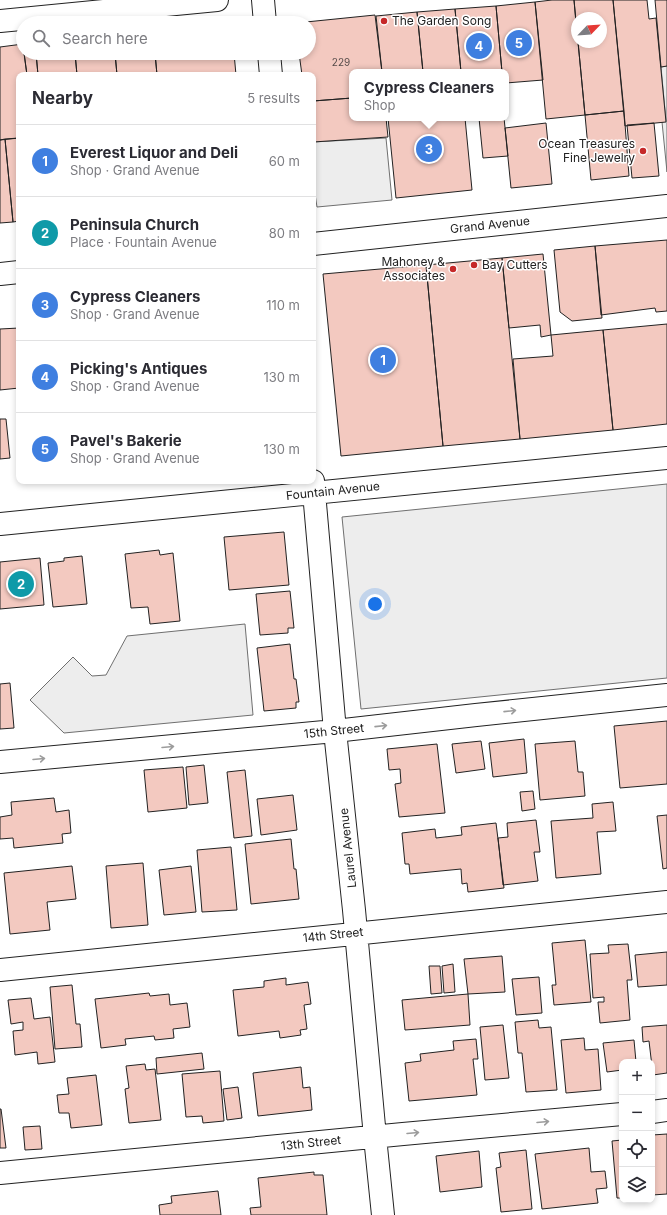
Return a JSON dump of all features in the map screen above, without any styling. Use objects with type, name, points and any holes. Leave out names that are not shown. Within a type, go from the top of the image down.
[{"type":"street","points":[[52,16],[217,0]]},
{"type":"street","points":[[263,0],[265,16]]},
{"type":"street","points":[[0,21],[16,19]]},
{"type":"street","points":[[269,60],[271,72]]},
{"type":"street","name":"Grand Avenue","points":[[316,244],[667,206]]},
{"type":"street","points":[[0,274],[16,272]]},
{"type":"street","name":"Fountain Avenue","points":[[0,524],[313,487],[667,458]]},
{"type":"street","name":"Laurel Avenue","points":[[313,487],[383,1215]]},
{"type":"street","name":"15th Street","points":[[0,762],[336,731],[667,696]]},
{"type":"street","name":"14th Street","points":[[0,970],[667,902]]},
{"type":"street","points":[[655,1112],[667,1110]]},
{"type":"street","name":"13th Street","points":[[0,1173],[619,1114]]},
{"type":"shaded area","points":[[667,66],[667,172],[662,122],[666,121],[661,67]]},
{"type":"shaded area","points":[[386,138],[392,200],[317,207],[316,142]]},
{"type":"shaded area","points":[[667,484],[667,678],[361,709],[342,517]]},
{"type":"shaded area","points":[[245,624],[253,715],[64,733],[30,700],[73,657],[92,676],[106,675],[127,636]]},
{"type":"building","points":[[574,0],[575,12],[571,12],[571,48],[579,48],[585,115],[546,119],[535,2]]},
{"type":"building","points":[[574,0],[613,0],[624,111],[585,115],[579,48],[607,48],[607,12],[575,12]]},
{"type":"building","points":[[613,0],[647,0],[649,19],[656,18],[666,122],[625,126]]},
{"type":"building","points":[[655,0],[667,0],[667,66],[661,67]]},
{"type":"building","points":[[535,2],[543,80],[509,83],[509,69],[502,69],[496,6]]},
{"type":"building","points":[[496,6],[502,69],[461,69],[455,9]]},
{"type":"building","points":[[455,9],[461,69],[423,69],[417,12]]},
{"type":"building","points":[[417,12],[423,69],[382,69],[376,16]]},
{"type":"building","points":[[375,15],[382,69],[349,69],[349,98],[316,101],[316,72],[302,72],[300,60],[316,60],[316,21]]},
{"type":"building","points":[[16,45],[16,60],[25,60],[27,72],[16,72],[16,138],[0,140],[0,47]]},
{"type":"building","points":[[25,60],[37,60],[38,72],[27,72]]},
{"type":"building","points":[[37,60],[76,60],[77,72],[38,72]]},
{"type":"building","points":[[76,60],[116,60],[117,72],[77,72]]},
{"type":"building","points":[[116,60],[156,60],[157,72],[117,72]]},
{"type":"building","points":[[156,60],[235,60],[236,72],[157,72]]},
{"type":"building","points":[[349,98],[349,121],[386,121],[388,137],[316,142],[316,101]]},
{"type":"building","points":[[624,111],[629,176],[591,180],[585,115]]},
{"type":"building","points":[[388,121],[465,121],[472,190],[396,198]]},
{"type":"building","points":[[479,121],[504,121],[508,156],[483,158]]},
{"type":"building","points":[[546,123],[552,184],[511,188],[505,128]]},
{"type":"building","name":"Ocean Treasures Fine Jewelry","points":[[654,123],[659,176],[632,178],[627,125]]},
{"type":"building","points":[[16,138],[16,222],[13,222],[5,139]]},
{"type":"building","points":[[5,139],[13,222],[0,223],[0,140]]},
{"type":"building","points":[[667,240],[667,311],[656,312],[655,308],[601,315],[595,246]]},
{"type":"building","points":[[595,246],[602,318],[572,321],[560,312],[554,250]]},
{"type":"building","points":[[543,254],[551,335],[541,337],[540,325],[509,328],[502,258]]},
{"type":"building","points":[[502,258],[520,439],[443,446],[426,265]]},
{"type":"building","points":[[426,265],[443,446],[341,456],[323,274]]},
{"type":"building","points":[[667,324],[667,424],[613,430],[603,330]]},
{"type":"building","points":[[16,328],[16,388],[0,390],[0,329]]},
{"type":"building","points":[[603,330],[613,430],[520,439],[513,359],[553,356],[551,335]]},
{"type":"building","points":[[0,419],[6,419],[10,458],[0,459]]},
{"type":"building","points":[[284,532],[289,585],[229,590],[224,537]]},
{"type":"building","points":[[159,550],[160,555],[173,553],[180,621],[150,624],[148,607],[131,608],[125,554]]},
{"type":"building","points":[[82,556],[87,604],[53,607],[48,563],[64,561],[64,558]]},
{"type":"building","points":[[40,558],[44,605],[0,609],[0,562]]},
{"type":"building","points":[[290,591],[294,628],[288,628],[288,633],[260,635],[256,594]]},
{"type":"building","points":[[290,644],[294,679],[296,679],[299,702],[296,702],[296,708],[264,711],[257,648]]},
{"type":"building","points":[[10,683],[14,728],[0,729],[0,684]]},
{"type":"building","points":[[667,721],[667,784],[620,788],[614,726]]},
{"type":"building","points":[[524,739],[527,773],[493,777],[489,743]]},
{"type":"building","points":[[481,741],[485,769],[456,773],[452,744]]},
{"type":"building","points":[[575,741],[578,772],[583,772],[585,796],[540,800],[535,744]]},
{"type":"building","points":[[437,744],[445,813],[399,817],[395,784],[401,783],[400,769],[389,770],[387,749]]},
{"type":"building","points":[[204,765],[208,803],[189,805],[186,767]]},
{"type":"building","points":[[183,767],[187,808],[148,812],[144,770]]},
{"type":"building","points":[[245,770],[252,836],[234,838],[227,772]]},
{"type":"building","points":[[533,791],[535,809],[522,811],[520,792]]},
{"type":"building","points":[[293,795],[297,830],[261,835],[257,799]]},
{"type":"building","points":[[54,798],[56,812],[69,810],[71,833],[62,834],[63,843],[14,848],[13,838],[0,839],[0,817],[12,815],[11,802]]},
{"type":"building","points":[[613,802],[616,831],[597,832],[601,874],[556,878],[551,821],[593,818],[592,804]]},
{"type":"building","points":[[667,815],[667,868],[663,869],[657,816]]},
{"type":"building","points":[[536,820],[540,852],[534,852],[538,881],[503,885],[498,838],[508,837],[507,823]]},
{"type":"building","points":[[496,823],[504,888],[468,892],[467,883],[462,884],[461,869],[410,874],[409,864],[405,864],[402,833],[435,829],[436,838],[462,835],[461,827]]},
{"type":"building","points":[[291,839],[299,899],[251,904],[245,844]]},
{"type":"building","points":[[231,847],[237,910],[202,912],[197,850]]},
{"type":"building","points":[[143,863],[148,925],[111,928],[106,866]]},
{"type":"building","points":[[72,866],[76,899],[47,902],[50,930],[10,934],[4,873]]},
{"type":"building","points":[[191,866],[196,912],[164,915],[159,870]]},
{"type":"building","points":[[585,940],[591,1002],[554,1005],[552,985],[556,985],[552,943]]},
{"type":"building","points":[[628,944],[632,980],[627,980],[630,1020],[600,1023],[598,1002],[604,1002],[604,997],[593,998],[590,954],[609,953],[608,945]]},
{"type":"building","points":[[667,952],[667,985],[638,987],[635,955]]},
{"type":"building","points":[[502,956],[505,992],[468,994],[464,959]]},
{"type":"building","points":[[453,964],[455,992],[444,993],[442,966]]},
{"type":"building","points":[[429,966],[440,966],[442,993],[431,994]]},
{"type":"building","points":[[539,977],[542,1013],[516,1015],[512,979]]},
{"type":"building","points":[[286,978],[286,985],[308,982],[311,1004],[304,1005],[307,1029],[300,1030],[301,1035],[280,1038],[279,1031],[238,1036],[233,990],[264,987],[264,981]]},
{"type":"building","points":[[72,985],[76,1024],[80,1024],[82,1047],[55,1049],[50,987]]},
{"type":"building","points":[[149,993],[150,996],[169,994],[170,1005],[187,1003],[190,1027],[173,1029],[174,1038],[155,1040],[154,1036],[125,1039],[126,1045],[101,1048],[95,999]]},
{"type":"building","points":[[468,994],[470,1025],[405,1030],[402,1000]]},
{"type":"building","points":[[31,998],[34,1019],[50,1017],[55,1062],[38,1064],[37,1052],[15,1055],[13,1031],[23,1030],[23,1022],[11,1024],[8,1000]]},
{"type":"building","points":[[538,1020],[539,1028],[551,1027],[557,1090],[526,1092],[522,1053],[518,1053],[515,1022]]},
{"type":"building","points":[[503,1025],[509,1078],[485,1080],[480,1027]]},
{"type":"building","points":[[667,1025],[667,1073],[655,1075],[655,1059],[651,1059],[649,1041],[643,1042],[642,1027]]},
{"type":"building","points":[[584,1038],[585,1050],[598,1049],[601,1090],[566,1093],[561,1040]]},
{"type":"building","points":[[476,1039],[478,1059],[473,1059],[477,1095],[409,1101],[405,1063],[421,1061],[420,1054],[454,1050],[453,1041]]},
{"type":"building","points":[[634,1040],[636,1059],[619,1059],[619,1070],[607,1072],[603,1043]]},
{"type":"building","points":[[202,1053],[204,1069],[157,1074],[156,1058]]},
{"type":"building","points":[[145,1064],[146,1070],[155,1069],[161,1120],[129,1123],[125,1089],[129,1088],[126,1066]]},
{"type":"building","points":[[301,1067],[303,1088],[310,1087],[312,1110],[258,1116],[253,1073]]},
{"type":"building","points":[[220,1071],[224,1121],[203,1123],[202,1116],[186,1117],[182,1074]]},
{"type":"building","points":[[96,1075],[102,1125],[71,1128],[69,1113],[59,1113],[57,1095],[69,1094],[67,1078]]},
{"type":"building","points":[[238,1087],[242,1118],[227,1120],[223,1089]]},
{"type":"building","points":[[1,1109],[6,1148],[0,1148]]},
{"type":"building","points":[[40,1126],[42,1149],[25,1150],[23,1127]]},
{"type":"building","points":[[667,1134],[667,1194],[655,1195],[655,1135]]},
{"type":"building","points":[[619,1140],[619,1198],[617,1198],[612,1141]]},
{"type":"building","points":[[589,1148],[591,1172],[605,1171],[607,1188],[596,1189],[598,1203],[542,1209],[535,1154]]},
{"type":"building","points":[[526,1150],[532,1209],[501,1212],[496,1168],[501,1167],[499,1153]]},
{"type":"building","points":[[479,1151],[482,1187],[440,1192],[436,1156]]},
{"type":"building","points":[[314,1172],[314,1175],[323,1175],[327,1215],[251,1215],[250,1208],[261,1207],[258,1178]]},
{"type":"building","points":[[218,1191],[221,1215],[160,1215],[159,1205],[172,1203],[171,1196]]},
{"type":"place","name":"The Garden Song","points":[[384,21]]},
{"type":"place","name":"Pavel's Bakerie","points":[[519,43]]},
{"type":"place","name":"Picking's Antiques","points":[[479,46]]},
{"type":"place","name":"Cypress Cleaners","points":[[429,149]]},
{"type":"place","name":"Ocean Treasures Fine Jewelry","points":[[643,151]]},
{"type":"place","name":"Bay Cutters","points":[[474,265]]},
{"type":"place","name":"Mahoney & Associates","points":[[453,269]]},
{"type":"place","name":"Everest Liquor and Deli","points":[[383,360]]},
{"type":"place","name":"Peninsula Church","points":[[21,584]]}]
